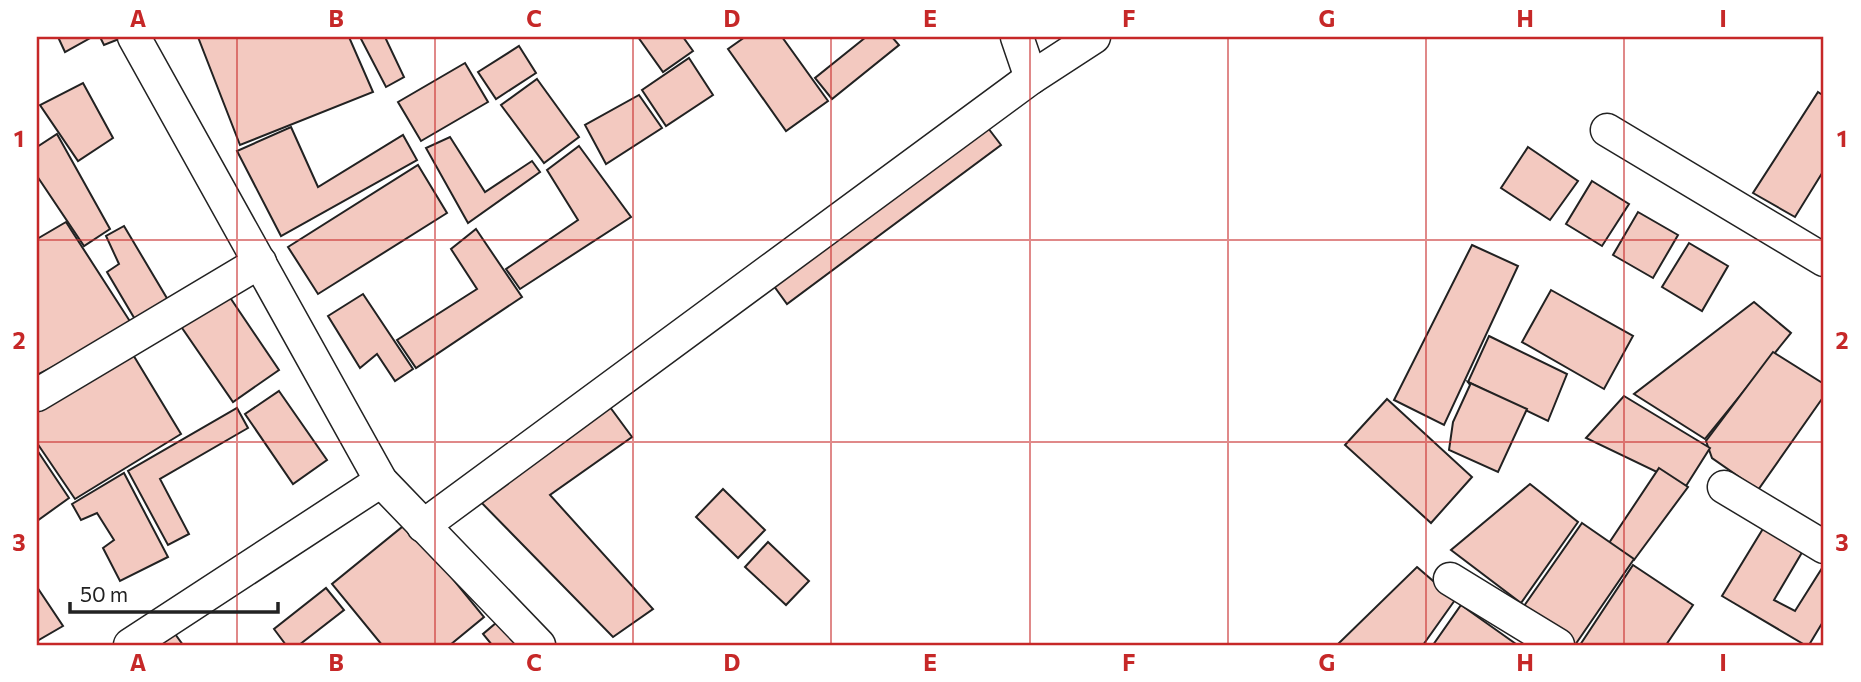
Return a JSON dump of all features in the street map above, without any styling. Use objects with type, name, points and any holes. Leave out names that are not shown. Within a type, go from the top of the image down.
[{"type":"street","points":[[134,37],[381,481],[539,645]]},
{"type":"street","points":[[1017,37],[1031,78]]},
{"type":"street","points":[[423,526],[1031,78],[1094,37]]},
{"type":"street","points":[[1607,130],[1824,260]]},
{"type":"street","points":[[37,395],[260,262]]},
{"type":"street","points":[[130,645],[381,481]]},
{"type":"street","points":[[1724,487],[1824,547]]},
{"type":"street","points":[[1450,579],[1558,645]]},
{"type":"building","points":[[58,37],[92,37],[65,52]]},
{"type":"building","points":[[100,37],[124,37],[104,45]]},
{"type":"building","points":[[198,37],[349,37],[373,92],[240,145]]},
{"type":"building","points":[[360,37],[385,37],[404,77],[386,87]]},
{"type":"building","points":[[638,37],[683,37],[693,51],[663,72]]},
{"type":"building","points":[[745,37],[782,37],[828,101],[786,131],[728,49]]},
{"type":"building","points":[[866,37],[892,37],[899,45],[832,99],[815,78]]},
{"type":"building","points":[[519,46],[536,73],[496,99],[478,72]]},
{"type":"building","points":[[689,58],[713,95],[666,126],[642,90]]},
{"type":"building","points":[[465,63],[488,102],[421,141],[398,102]]},
{"type":"building","points":[[537,79],[579,137],[544,163],[501,105]]},
{"type":"building","points":[[83,83],[113,138],[78,161],[40,105]]},
{"type":"building","points":[[1818,92],[1824,96],[1824,170],[1795,217],[1753,193]]},
{"type":"building","points":[[639,95],[662,128],[606,164],[585,125]]},
{"type":"building","points":[[985,124],[1001,145],[787,304],[771,282]]},
{"type":"building","points":[[291,127],[318,187],[403,135],[417,160],[281,236],[237,151]]},
{"type":"building","points":[[57,134],[110,229],[84,246],[37,176],[37,147]]},
{"type":"building","points":[[450,137],[485,192],[532,161],[540,172],[468,223],[426,148]]},
{"type":"building","points":[[579,146],[631,217],[520,289],[506,269],[578,220],[547,170]]},
{"type":"building","points":[[1528,147],[1578,181],[1550,220],[1501,188]]},
{"type":"building","points":[[418,165],[447,213],[318,294],[288,247]]},
{"type":"building","points":[[1592,181],[1629,204],[1602,246],[1566,224]]},
{"type":"building","points":[[1638,212],[1678,235],[1653,278],[1613,255]]},
{"type":"building","points":[[66,222],[133,326],[37,375],[37,239]]},
{"type":"building","points":[[124,226],[168,300],[136,321],[107,272],[119,264],[106,236]]},
{"type":"building","points":[[476,229],[522,297],[416,368],[397,340],[477,289],[451,249]]},
{"type":"building","points":[[1689,243],[1728,266],[1702,311],[1662,287]]},
{"type":"building","points":[[1472,245],[1518,266],[1444,425],[1394,400]]},
{"type":"building","points":[[1551,290],[1633,336],[1604,389],[1522,342]]},
{"type":"building","points":[[227,293],[279,370],[233,402],[180,325]]},
{"type":"building","points":[[363,294],[413,369],[395,381],[377,354],[360,368],[328,316]]},
{"type":"building","points":[[1754,302],[1791,333],[1705,439],[1634,394]]},
{"type":"building","points":[[1489,336],[1567,374],[1548,421],[1468,382]]},
{"type":"building","points":[[1773,352],[1824,384],[1824,396],[1758,490],[1712,458],[1706,441]]},
{"type":"building","points":[[132,353],[181,434],[75,499],[37,443],[37,411]]},
{"type":"building","points":[[1468,382],[1527,409],[1498,472],[1449,450],[1453,422],[1470,385]]},
{"type":"building","points":[[279,391],[327,460],[293,484],[245,414]]},
{"type":"building","points":[[1624,396],[1710,448],[1686,486],[1586,438]]},
{"type":"building","points":[[1387,399],[1472,477],[1431,523],[1345,445]]},
{"type":"building","points":[[607,403],[632,437],[550,495],[653,609],[613,637],[473,494]]},
{"type":"building","points":[[237,408],[248,428],[160,479],[189,534],[168,545],[128,471]]},
{"type":"building","points":[[37,450],[69,498],[37,521]]},
{"type":"building","points":[[1659,468],[1688,487],[1634,560],[1609,543]]},
{"type":"building","points":[[124,473],[168,557],[120,581],[103,548],[114,540],[97,513],[81,520],[72,504]]},
{"type":"building","points":[[1530,484],[1578,522],[1521,603],[1451,550]]},
{"type":"building","points":[[723,489],[765,530],[738,558],[696,517]]},
{"type":"building","points":[[1775,509],[1814,532],[1774,600],[1795,611],[1824,565],[1824,620],[1809,645],[1722,596]]},
{"type":"building","points":[[407,523],[484,617],[450,645],[382,645],[332,584]]},
{"type":"building","points":[[1582,523],[1634,559],[1575,645],[1571,645],[1524,606]]},
{"type":"building","points":[[768,542],[809,581],[786,605],[745,567]]},
{"type":"building","points":[[1633,565],[1693,605],[1666,645],[1580,645]]},
{"type":"building","points":[[1417,567],[1455,600],[1423,645],[1338,644]]},
{"type":"building","points":[[37,587],[63,626],[37,641]]},
{"type":"building","points":[[326,588],[344,610],[299,645],[286,645],[274,629]]},
{"type":"building","points":[[1461,605],[1516,644],[1433,645]]},
{"type":"building","points":[[509,612],[537,645],[492,645],[483,634]]},
{"type":"building","points":[[170,627],[183,645],[143,645]]}]
